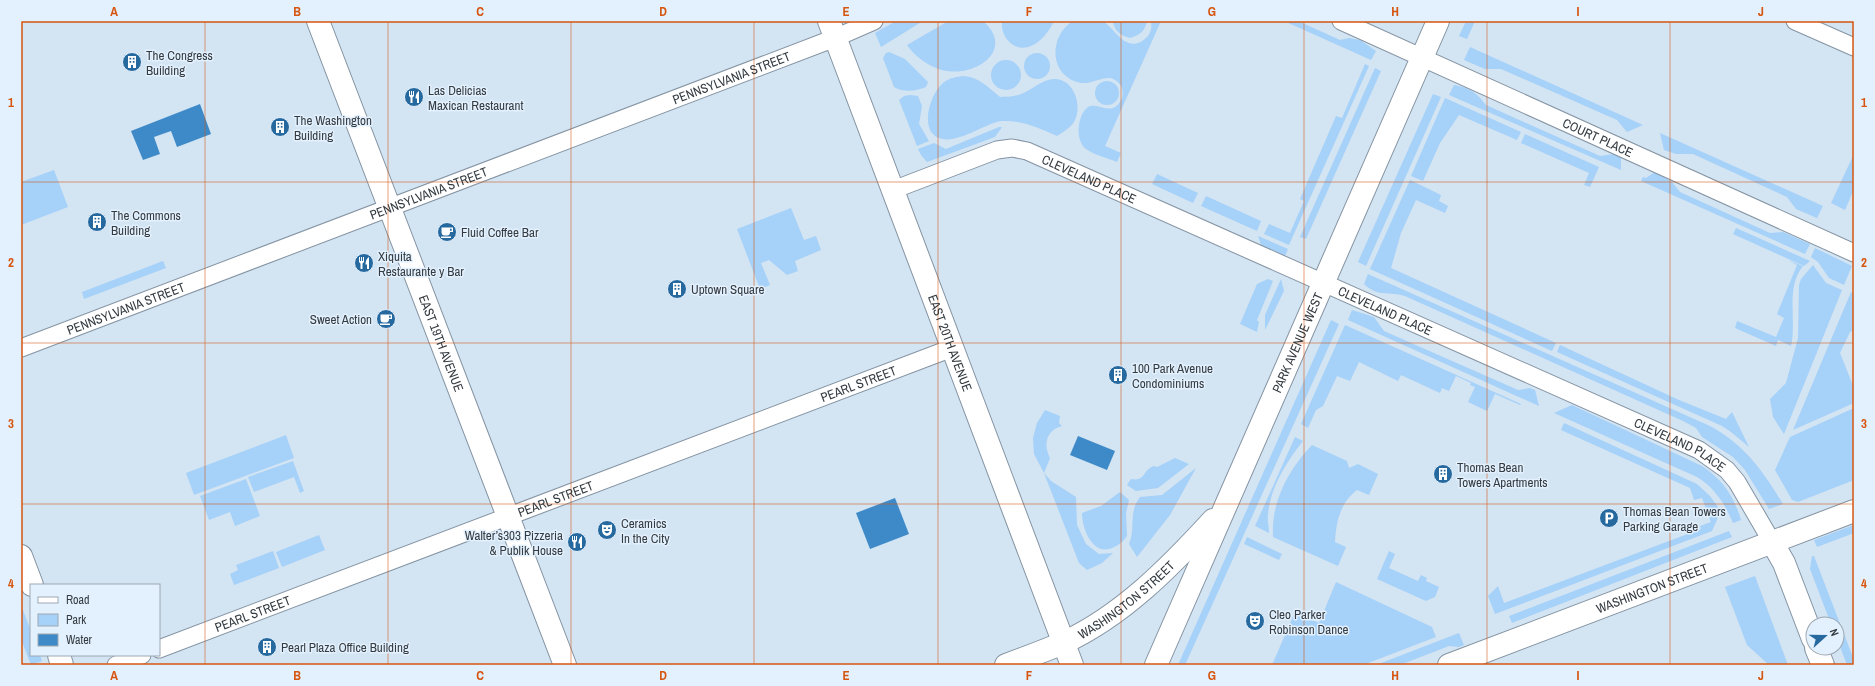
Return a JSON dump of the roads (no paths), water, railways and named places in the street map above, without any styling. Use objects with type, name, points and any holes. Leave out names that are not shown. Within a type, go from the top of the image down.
[{"type":"street","name":"EAST 19TH AVENUE","points":[[318,21],[565,665]]},
{"type":"street","name":"PENNSYLVANIA STREET","points":[[21,348],[390,208],[832,29],[874,21]]},
{"type":"street","name":"COURT PLACE","points":[[1341,21],[1852,248]]},
{"type":"street","name":"PARK AVENUE WEST","points":[[1156,665],[1438,21]]},
{"type":"street","points":[[1795,21],[1854,47]]},
{"type":"street","name":"EAST 20TH AVENUE","points":[[832,29],[1072,665]]},
{"type":"street","name":"CLEVELAND PLACE","points":[[892,190],[997,150],[1012,148],[1034,154],[1699,450],[1727,470],[1737,482],[1772,542]]},
{"type":"street","name":"PEARL STREET","points":[[160,649],[508,515],[952,348]]},
{"type":"street","name":"WASHINGTON STREET","points":[[1006,665],[1063,643],[1093,627],[1141,591],[1183,552],[1226,506]]},
{"type":"street","name":"WASHINGTON STREET","points":[[1449,665],[1854,511]]},
{"type":"street","points":[[1772,542],[1784,563],[1805,618]]},
{"type":"street","points":[[21,556],[32,584]]},
{"type":"street","points":[[1167,665],[1172,629]]},
{"type":"street","points":[[116,665],[139,656]]},
{"type":"water","points":[[200,104],[211,134],[177,147],[171,131],[154,137],[160,154],[143,160],[131,131]]},
{"type":"water","points":[[1078,436],[1115,451],[1107,470],[1070,455]]},
{"type":"water","points":[[895,498],[909,534],[870,549],[856,513]]},
{"type":"place","name":"The Congress Building","points":[[132,62]]},
{"type":"place","name":"Las Delicias Maxican Restaurant","points":[[414,97]]},
{"type":"place","name":"The Washington Building","points":[[280,127]]},
{"type":"place","name":"The Commons Building","points":[[97,222]]},
{"type":"place","name":"Fluid Coffee Bar","points":[[447,232]]},
{"type":"place","name":"Xiquita Restaurante y Bar","points":[[364,263]]},
{"type":"place","name":"Uptown Square","points":[[677,289]]},
{"type":"place","name":"Sweet Action","points":[[386,319]]},
{"type":"place","name":"100 Park Avenue Condominiums","points":[[1118,375]]},
{"type":"place","name":"Thomas Bean Towers Apartments","points":[[1443,474]]},
{"type":"place","name":"Thomas Bean Towers Parking Garage","points":[[1609,518]]},
{"type":"place","name":"Ceramics In the City","points":[[607,530]]},
{"type":"place","name":"Walter’s303 Pizzeria & Publik House","points":[[577,542]]},
{"type":"place","name":"Cleo Parker Robinson Dance","points":[[1255,621]]},
{"type":"place","name":"Pearl Plaza Office Building","points":[[267,647]]}]
